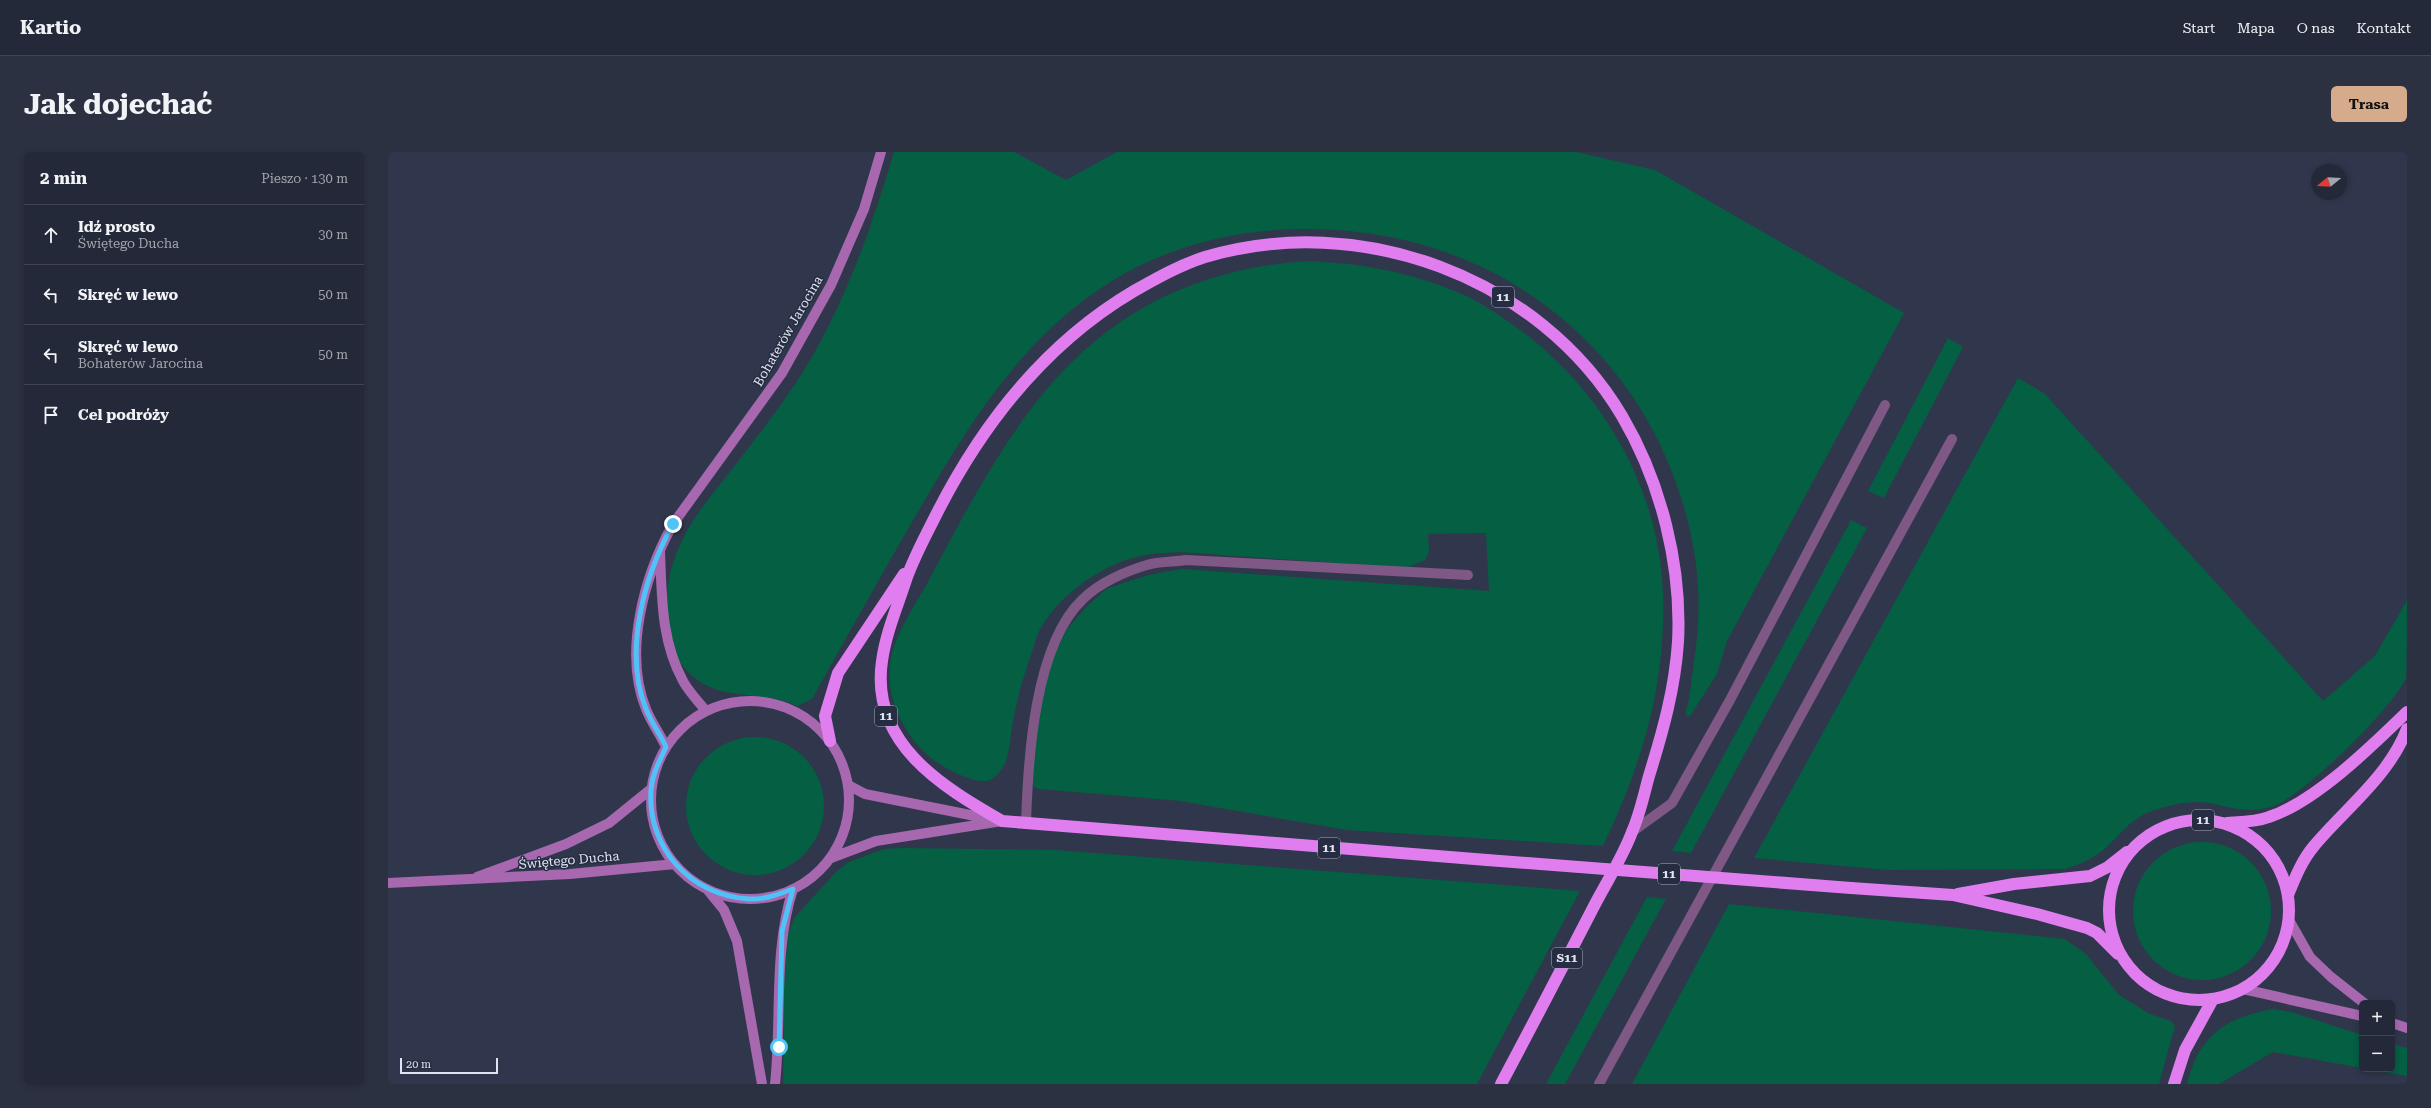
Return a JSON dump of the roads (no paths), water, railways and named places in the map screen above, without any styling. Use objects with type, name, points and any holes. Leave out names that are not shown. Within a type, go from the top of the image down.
[{"type":"highway","name":"11","points":[[830,740],[824,716],[838,672],[913,561],[956,476],[981,436],[1020,387],[1063,342],[1104,309],[1157,278],[1200,259],[1236,249],[1275,242],[1320,242],[1360,245],[1412,256],[1455,272],[1520,307],[1564,343],[1594,377],[1622,415],[1648,468],[1664,519],[1676,579],[1677,652],[1668,714],[1632,832]]},
{"type":"highway","name":"11","points":[[913,561],[886,642],[881,667],[884,710],[899,741],[915,758],[958,794],[1002,821],[1487,860],[1953,895],[2087,928],[2097,933],[2146,982],[2166,993],[2189,999],[2213,999],[2242,989],[2260,977],[2274,960],[2284,941],[2289,920],[2288,895],[2281,871],[2267,851],[2248,834],[2226,824]]},
{"type":"highway","name":"11","points":[[1953,895],[2014,884],[2090,876],[2108,867],[2143,839],[2168,825],[2197,819],[2226,824],[2252,822],[2271,817],[2301,801],[2363,755],[2407,712]]},
{"type":"highway","name":"11","points":[[2288,895],[2297,873],[2313,847],[2389,762],[2407,729]]},
{"type":"highway","name":"S11","points":[[1502,1084],[1632,832]]},
{"type":"highway","name":"11","points":[[2128,965],[2115,941],[2111,920],[2112,885],[2124,860],[2143,839]]},
{"type":"highway","points":[[2174,1084],[2185,1050],[2213,999]]},
{"type":"main road","name":"Bohaterów Jarocina","points":[[666,747],[646,709],[639,679],[637,632],[646,584],[660,548],[673,524],[782,373],[831,285],[864,209],[881,152]]},
{"type":"main road","points":[[660,548],[663,628],[669,652],[684,683],[706,711]]},
{"type":"main road","points":[[707,890],[728,897],[750,899],[772,896],[793,889],[820,870],[830,858],[843,836],[848,811],[848,785],[842,762],[830,740],[810,721],[786,707],[760,701],[732,702],[706,711],[677,732],[666,747],[656,767],[651,789],[652,816],[658,835],[674,864],[707,890],[724,910],[737,941],[762,1084]]},
{"type":"main road","points":[[848,785],[865,794],[1002,821]]},
{"type":"main road","name":"Świętego Ducha","points":[[465,881],[566,844],[608,823],[651,789]]},
{"type":"main road","points":[[830,858],[876,841],[1002,821]]},
{"type":"main road","name":"Świętego Ducha","points":[[388,883],[465,881],[674,864]]},
{"type":"main road","points":[[775,1084],[779,1047],[782,931],[793,889]]},
{"type":"main road","points":[[2289,920],[2310,957],[2331,977],[2360,1000]]},
{"type":"main road","points":[[2242,989],[2359,1015]]},
{"type":"main road","points":[[2395,1025],[2407,1028]]},
{"type":"lane","name":"S11","points":[[1632,832],[1672,803],[1730,700],[1885,404]]},
{"type":"lane","points":[[1599,1084],[1952,439]]},
{"type":"lane","points":[[1026,823],[1029,751],[1035,713],[1046,670],[1060,631],[1079,604],[1083,599],[1111,580],[1148,565],[1186,560],[1468,575]]}]
